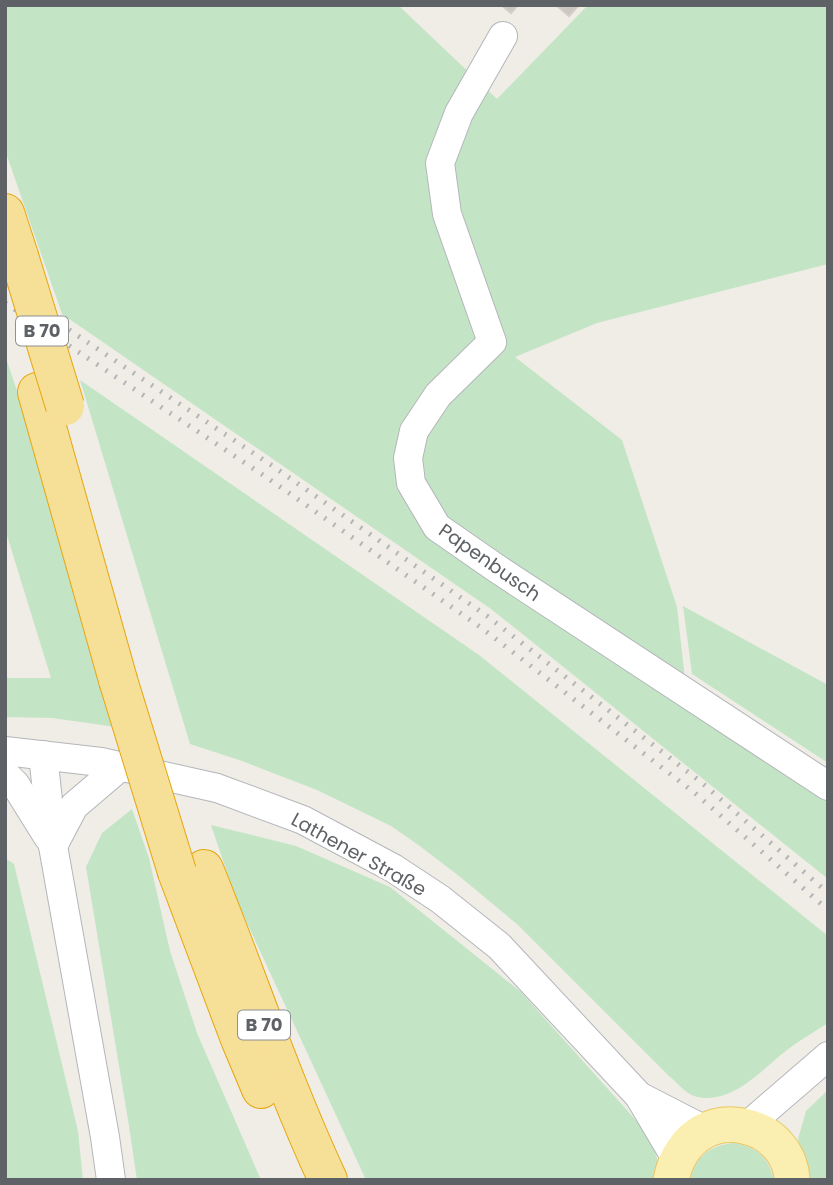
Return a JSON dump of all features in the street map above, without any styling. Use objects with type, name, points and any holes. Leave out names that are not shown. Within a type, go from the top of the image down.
[{"type":"highway","name":"B 70","points":[[5,213],[19,256],[51,398],[240,1038],[301,1180]]},
{"type":"highway","name":"B 70","points":[[5,296],[51,398]]},
{"type":"highway","name":"B 70","points":[[191,871],[267,1034],[328,1180]]},
{"type":"main road","points":[[674,1170],[688,1144],[705,1130],[725,1124],[759,1131],[783,1151],[792,1180]]},
{"type":"street","name":"Papenbusch","points":[[503,36],[459,113],[440,163],[447,214],[492,342],[438,395],[414,431],[408,457],[411,483],[436,527],[828,786]]},
{"type":"street","name":"Lathener Straße","points":[[5,751],[121,766],[217,788],[303,820],[393,868],[440,899],[499,946],[639,1096],[674,1170]]},
{"type":"street","points":[[43,755],[53,846],[111,1180]]},
{"type":"street","points":[[53,846],[74,806],[121,766]]},
{"type":"street","points":[[5,774],[15,784],[53,846]]},
{"type":"street","points":[[759,1131],[822,1060]]},
{"type":"street","name":"Lathener Straße","points":[[639,1096],[705,1130]]},
{"type":"green space","points":[[5,5],[398,5],[497,99],[588,5],[828,5],[828,264],[597,323],[515,357],[622,440],[677,607],[688,707],[828,801],[828,879],[491,609],[62,314],[5,150]]},
{"type":"green space","points":[[5,355],[47,481],[116,727],[52,718],[5,717],[5,678],[51,678],[5,529]]},
{"type":"green space","points":[[80,380],[479,655],[828,936],[828,1023],[792,1046],[733,1092],[708,1098],[694,1096],[669,1076],[518,925],[417,844],[391,826],[317,790],[190,744]]},
{"type":"green space","points":[[683,606],[828,685],[828,763],[692,674]]},
{"type":"green space","points":[[132,809],[149,858],[170,951],[197,1033],[261,1180],[137,1180],[86,867],[102,833]]},
{"type":"green space","points":[[211,825],[296,846],[390,887],[521,992],[651,1137],[658,1162],[656,1180],[366,1180],[236,899]]},
{"type":"green space","points":[[5,858],[14,864],[78,1131],[83,1180],[5,1180]]},
{"type":"green space","points":[[828,1090],[828,1180],[808,1180],[798,1139],[806,1111]]},
{"type":"green space","points":[[734,1143],[749,1147],[760,1154],[774,1180],[690,1180],[696,1164],[705,1153],[718,1146]]},
{"type":"building","points":[[501,5],[518,5],[511,13]]},
{"type":"building","points":[[556,5],[579,5],[569,16]]},
{"type":"railway","points":[[5,287],[274,467],[487,616],[701,782],[828,893]]},
{"type":"railway","points":[[5,303],[266,477],[483,629],[696,794],[828,910]]}]
